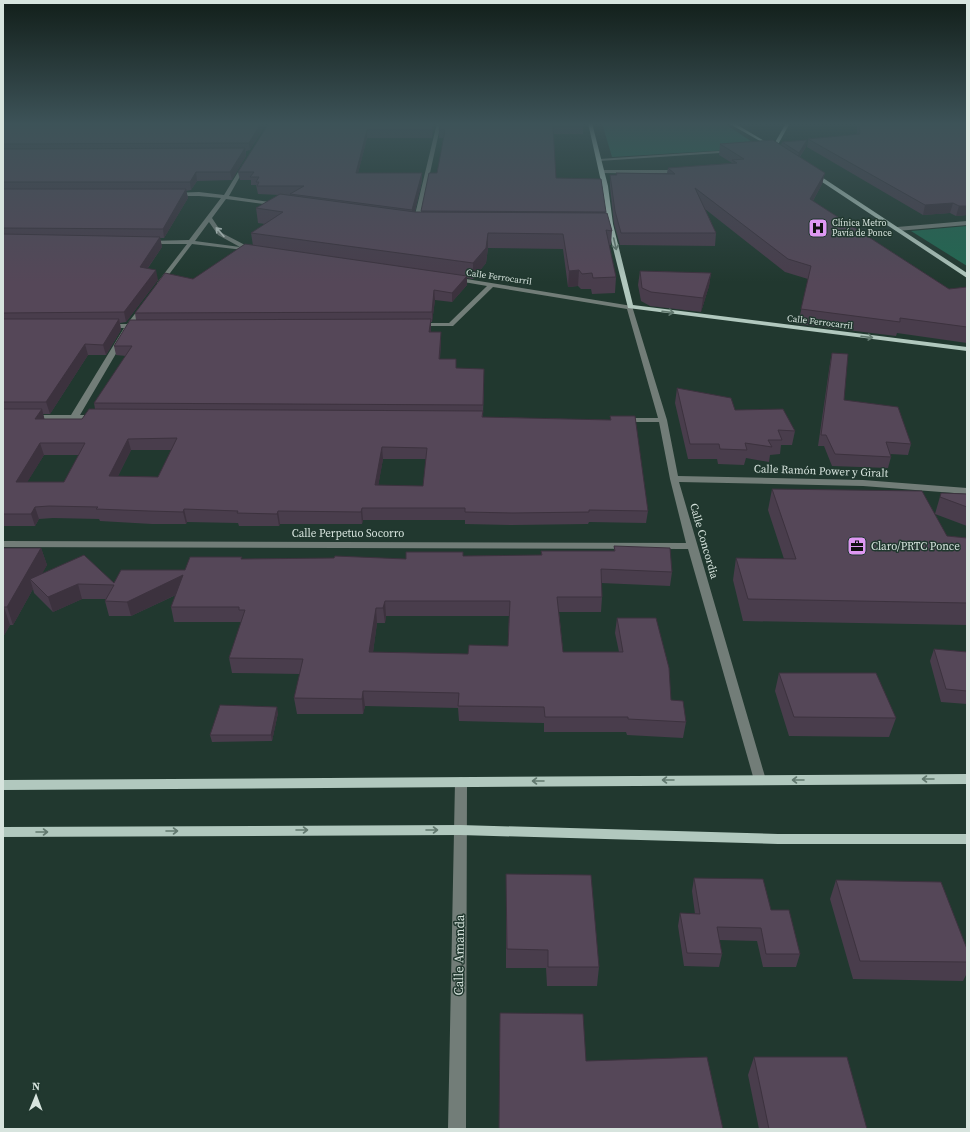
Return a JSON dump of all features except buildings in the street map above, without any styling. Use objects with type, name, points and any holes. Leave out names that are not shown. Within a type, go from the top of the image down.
[{"type":"main road","points":[[603,176],[610,224],[630,307]]},
{"type":"main road","points":[[817,176],[967,276]]},
{"type":"main road","name":"Calle Ferrocarril","points":[[630,307],[967,349]]},
{"type":"main road","points":[[3,785],[967,779]]},
{"type":"main road","points":[[3,832],[460,830],[778,839],[967,839]]},
{"type":"street","points":[[157,288],[190,242],[226,196],[238,176]]},
{"type":"street","points":[[416,223],[427,176]]},
{"type":"street","points":[[168,194],[226,196],[286,205]]},
{"type":"street","points":[[143,242],[190,242],[260,252],[224,237],[217,230],[210,218]]},
{"type":"street","points":[[408,222],[424,223]]},
{"type":"street","points":[[897,229],[967,223]]},
{"type":"street","points":[[602,224],[610,224]]},
{"type":"street","name":"Calle Ferrocarril","points":[[445,278],[630,307]]},
{"type":"street","points":[[413,326],[451,325],[492,285]]},
{"type":"street","points":[[74,417],[129,326],[148,300]]},
{"type":"street","name":"Calle Concordia","points":[[630,307],[662,420],[674,479],[692,546],[760,780]]},
{"type":"street","points":[[97,326],[144,326]]},
{"type":"street","points":[[3,417],[105,417]]},
{"type":"street","points":[[616,420],[662,420]]},
{"type":"street","name":"Calle Ramón Power y Giralt","points":[[674,479],[863,483],[967,491]]},
{"type":"street","name":"Calle Perpetuo Socorro","points":[[3,544],[692,546]]},
{"type":"street","name":"Calle Amanda","points":[[457,1129],[461,782]]},
{"type":"green space","points":[[967,226],[967,266],[911,231]]},
{"type":"place","name":"Clínica Metro Pavía de Ponce","points":[[818,228]]},
{"type":"place","name":"Claro/PRTC Ponce","points":[[857,546]]}]
